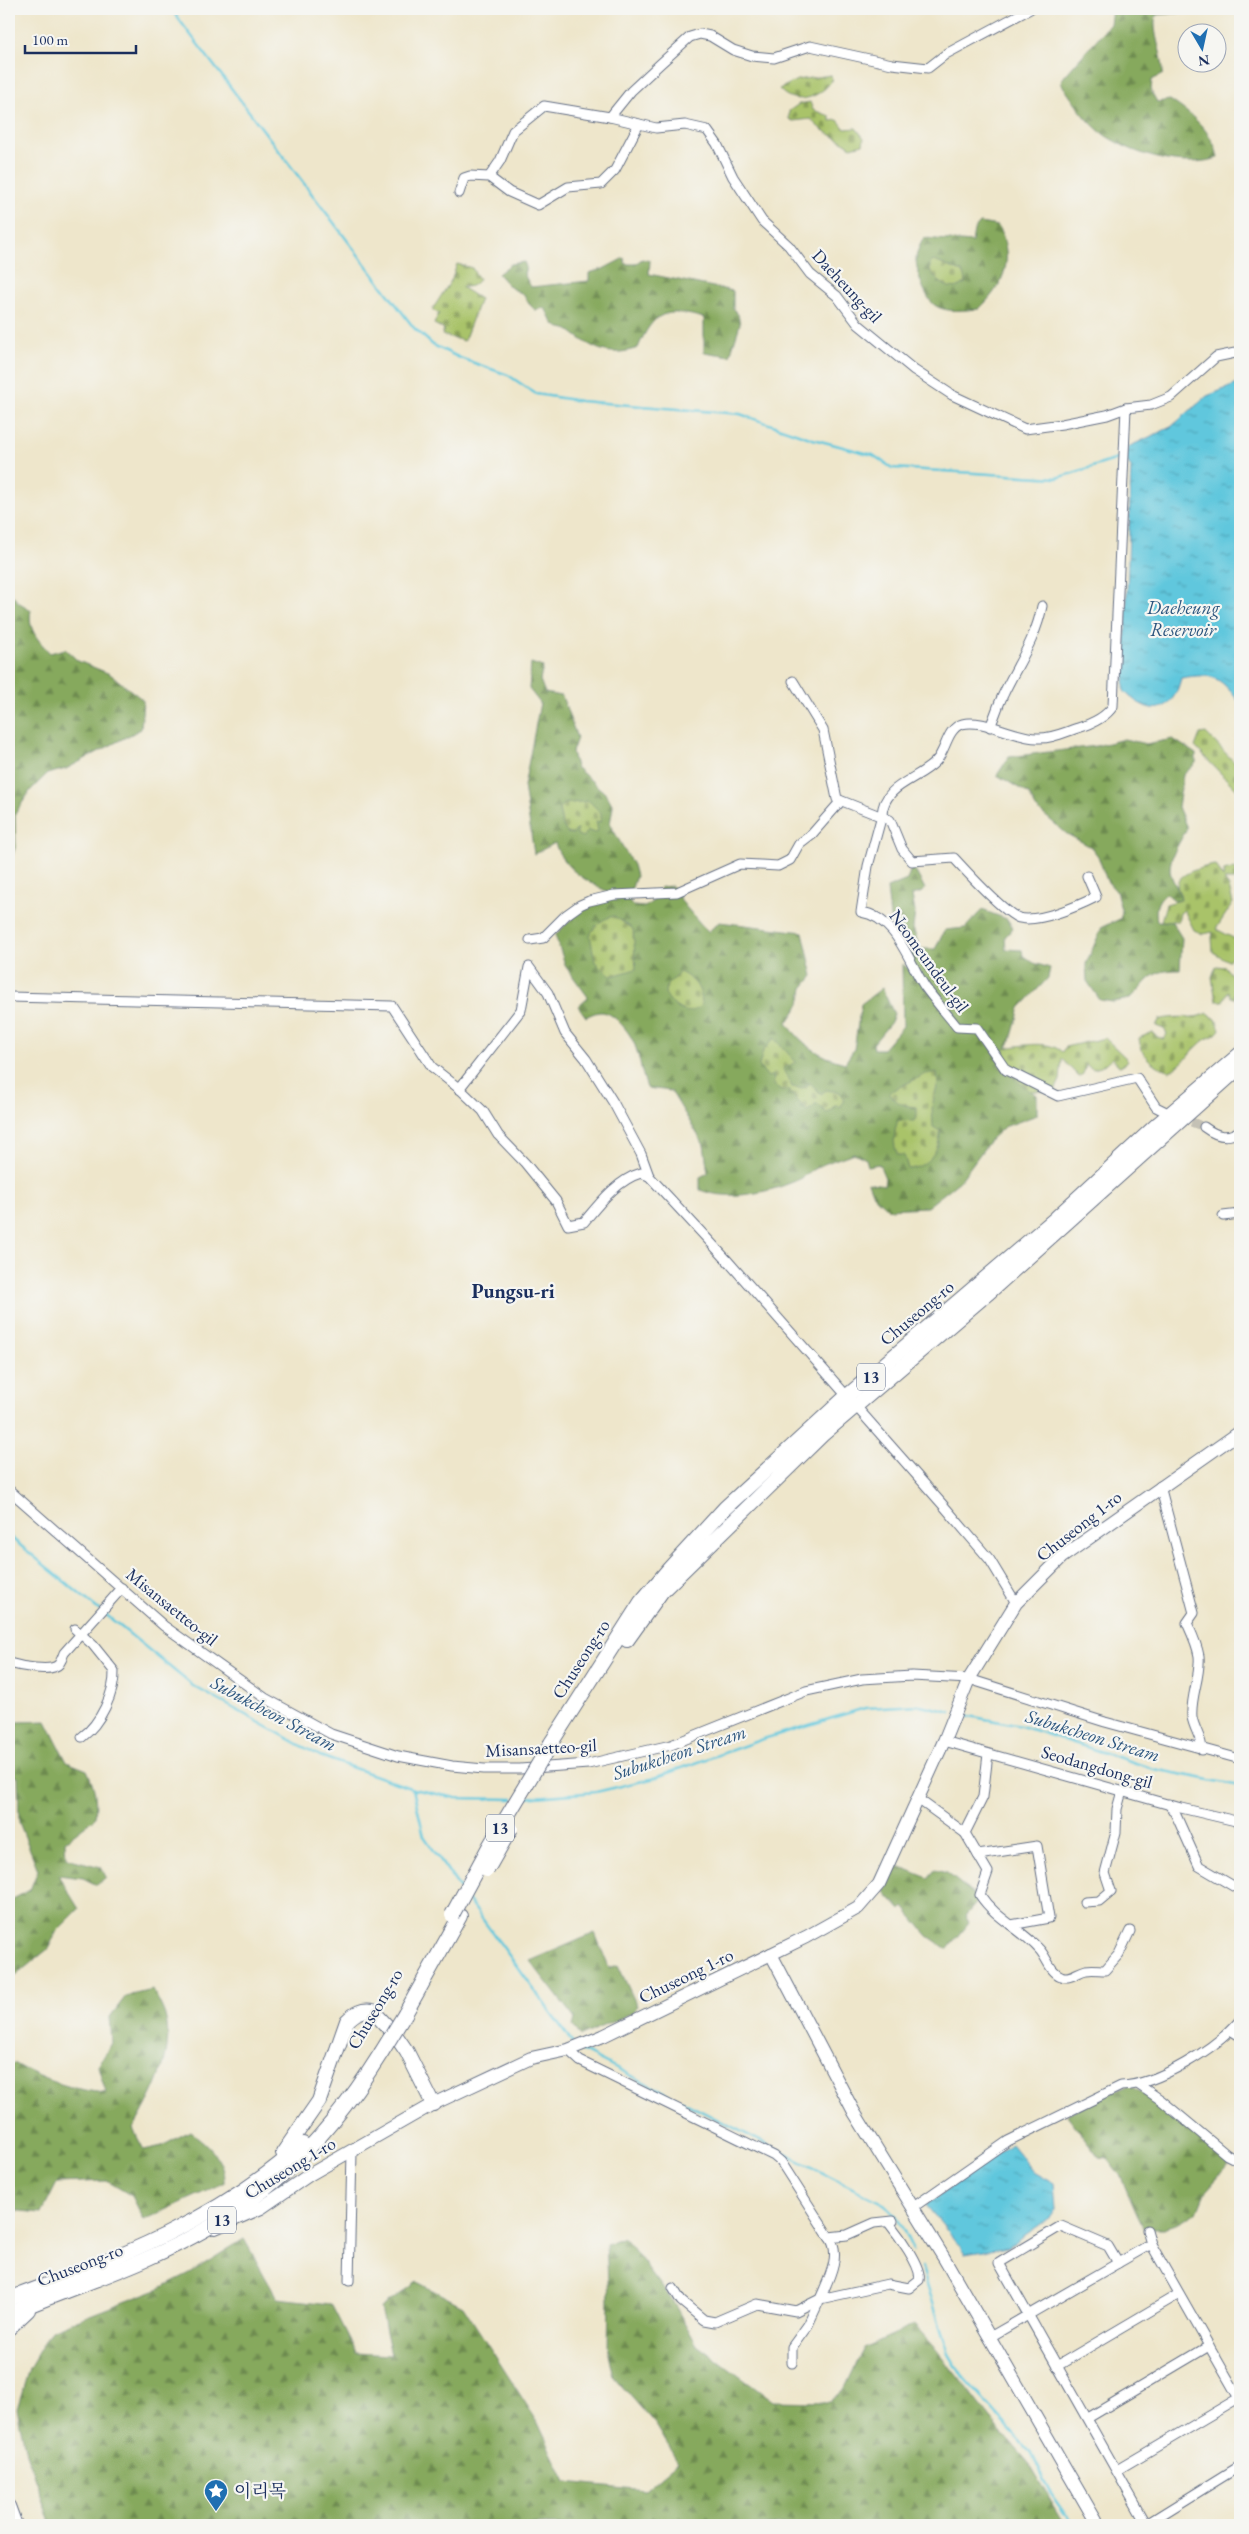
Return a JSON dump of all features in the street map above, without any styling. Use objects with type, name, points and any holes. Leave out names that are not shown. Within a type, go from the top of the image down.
[{"type":"main road","name":"Chuseong-ro","points":[[9,2299],[37,2295],[146,2259],[192,2238],[235,2212],[275,2183],[296,2163],[354,2095],[378,2049],[554,1745],[662,1592],[822,1435],[852,1401],[1159,1123],[1240,1054]]},
{"type":"main road","name":"Chuseong-ro","points":[[852,1401],[994,1288],[1240,1067]]},
{"type":"main road","points":[[263,2177],[295,2138],[319,2101],[343,2030],[354,2014],[363,2011],[373,2011],[396,2036],[407,2052],[433,2104]]},
{"type":"main road","name":"Chuseong-ro","points":[[9,2314],[37,2295],[182,2228],[263,2177],[315,2134],[378,2049]]},
{"type":"main road","points":[[9,2293],[37,2295]]},
{"type":"main road","points":[[9,2328],[37,2295]]},
{"type":"street","points":[[610,116],[631,91],[690,37],[700,34],[710,36],[733,50],[752,56],[774,58],[810,46],[892,64],[928,68],[946,54],[1030,9]]},
{"type":"street","name":"Daeheung-gil","points":[[489,176],[500,161],[513,131],[544,106],[610,116],[656,128],[685,125],[707,130],[751,206],[762,221],[789,246],[810,274],[837,296],[858,324],[914,370],[952,395],[1025,429],[1107,415],[1126,408],[1151,405],[1171,397],[1216,357],[1240,352]]},
{"type":"street","points":[[459,193],[464,178],[470,176],[489,176],[509,192],[538,204],[568,187],[601,184],[615,170],[639,124]]},
{"type":"street","points":[[882,816],[883,807],[893,791],[922,773],[938,760],[955,728],[962,724],[990,727],[1037,738],[1054,736],[1088,725],[1109,712],[1113,706],[1126,408]]},
{"type":"street","points":[[990,727],[1003,695],[1026,652],[1040,619],[1042,606]]},
{"type":"street","points":[[793,681],[823,730],[837,799],[890,820],[902,849],[912,861],[954,858],[978,885],[1018,918],[1037,918],[1096,897],[1087,876]]},
{"type":"street","points":[[530,940],[543,938],[566,915],[580,905],[589,902],[614,895],[677,892],[740,864],[778,866],[790,860],[799,844],[819,828],[841,801]]},
{"type":"street","name":"Neomeundeul-gil","points":[[882,816],[868,866],[861,912],[874,914],[887,925],[903,947],[926,987],[957,1027],[977,1028],[1006,1070],[1058,1096],[1137,1078],[1156,1107],[1164,1111]]},
{"type":"street","points":[[459,1089],[521,1010],[529,967],[548,993],[565,1033],[586,1059],[614,1102],[641,1154],[649,1176],[852,1401],[990,1560],[1016,1603]]},
{"type":"street","points":[[9,997],[392,1006],[432,1067],[482,1111],[498,1135],[556,1201],[568,1225],[584,1222],[599,1202],[633,1177],[641,1173],[649,1176]]},
{"type":"street","points":[[1204,1127],[1216,1135],[1224,1136],[1235,1135],[1240,1130]]},
{"type":"street","points":[[1223,1216],[1240,1214]]},
{"type":"street","name":"Chuseong 1-ro","points":[[192,2238],[261,2208],[309,2174],[352,2152],[433,2104],[531,2058],[571,2048],[588,2041],[844,1918],[865,1900],[879,1884],[969,1680],[1016,1603],[1062,1557],[1160,1486],[1240,1432]]},
{"type":"street","points":[[1160,1486],[1194,1613],[1187,1623],[1196,1642],[1199,1658],[1194,1687],[1192,1717],[1202,1743],[1202,1750]]},
{"type":"street","name":"Misansaetteo-gil","points":[[9,1490],[120,1591],[164,1626],[265,1698],[331,1734],[398,1756],[452,1766],[520,1769],[588,1764],[672,1745],[806,1691],[862,1679],[912,1676],[969,1680]]},
{"type":"street","points":[[9,1663],[22,1667],[52,1668],[59,1665],[64,1653],[81,1631],[120,1591]]},
{"type":"street","points":[[81,1631],[114,1670],[114,1681],[93,1729],[82,1737]]},
{"type":"street","points":[[969,1680],[1202,1750],[1240,1759]]},
{"type":"street","name":"Seodangdong-gil","points":[[945,1738],[988,1754],[1240,1822]]},
{"type":"street","points":[[965,1833],[983,1797],[988,1754]]},
{"type":"street","points":[[1084,1902],[1100,1901],[1111,1891],[1105,1873],[1116,1832],[1117,1809],[1122,1791]]},
{"type":"street","points":[[918,1799],[965,1833],[986,1865],[988,1872],[980,1896],[996,1914],[1043,1954],[1054,1971],[1069,1977],[1087,1970],[1105,1970],[1119,1954],[1130,1931]]},
{"type":"street","points":[[1169,1804],[1176,1815],[1199,1866],[1240,1890]]},
{"type":"street","points":[[978,1855],[1037,1846],[1049,1918],[1011,1925]]},
{"type":"street","points":[[771,1954],[854,2112],[990,2337],[1098,2525]]},
{"type":"street","points":[[912,2208],[1022,2133],[1121,2086],[1139,2085],[1148,2079],[1182,2065],[1232,2031],[1240,2020]]},
{"type":"street","points":[[1232,2031],[1240,2036]]},
{"type":"street","points":[[571,2048],[580,2061],[774,2156],[781,2162],[833,2242],[835,2253],[820,2299],[808,2325],[792,2347],[792,2363]]},
{"type":"street","points":[[1139,2085],[1161,2100],[1227,2155],[1235,2159],[1240,2153]]},
{"type":"street","name":"Chuseong 1-ro","points":[[349,2281],[352,2152]]},
{"type":"street","points":[[673,2288],[681,2301],[704,2320],[715,2322],[756,2304],[796,2311],[820,2299],[888,2284],[909,2288],[919,2280],[920,2273],[891,2222],[874,2223],[847,2235],[829,2237]]},
{"type":"street","points":[[1118,2262],[1108,2246],[1061,2226],[999,2263],[1088,2418],[1146,2525],[1240,2466]]},
{"type":"street","points":[[1117,2470],[1240,2399],[1151,2244],[1147,2230]]},
{"type":"street","points":[[990,2337],[1151,2244]]},
{"type":"street","points":[[1057,2366],[1180,2294]]},
{"type":"street","points":[[1088,2418],[1209,2346]]},
{"type":"street","points":[[9,2506],[16,2525]]},
{"type":"green space","points":[[1112,9],[1184,9],[1179,13],[1156,15],[1155,29],[1162,59],[1163,74],[1152,80],[1151,91],[1157,102],[1170,100],[1200,124],[1212,140],[1218,158],[1190,162],[1160,159],[1146,155],[1118,143],[1099,131],[1076,105],[1061,83],[1062,79],[1110,24]]},
{"type":"green space","points":[[831,75],[832,80],[821,92],[807,98],[792,98],[785,95],[779,89],[797,80]]},
{"type":"green space","points":[[810,102],[813,110],[830,116],[830,121],[838,120],[845,129],[856,128],[864,138],[863,144],[851,147],[824,131],[811,119],[793,121],[789,119],[789,111],[799,104]]},
{"type":"green space","points":[[980,223],[998,226],[1003,238],[1006,260],[1001,280],[988,300],[979,309],[951,310],[936,306],[928,298],[918,272],[916,257],[921,243],[924,238],[972,242],[974,230]]},
{"type":"green space","points":[[624,258],[626,264],[635,264],[642,259],[650,261],[649,274],[733,291],[733,309],[738,314],[740,324],[730,356],[704,352],[704,318],[680,313],[663,315],[656,319],[644,335],[638,348],[618,352],[602,350],[586,343],[568,330],[557,326],[545,308],[535,310],[523,294],[511,288],[498,274],[511,264],[524,262],[526,267],[524,274],[531,287],[589,281],[589,273],[603,269]]},
{"type":"green space","points":[[934,261],[962,272],[966,282],[956,287],[946,286],[937,280],[930,271],[930,263]]},
{"type":"green space","points":[[457,264],[472,268],[479,279],[471,286],[461,287],[480,299],[464,341],[442,335],[444,329],[434,324],[439,313],[432,310],[452,279]]},
{"type":"green space","points":[[9,591],[18,602],[31,610],[30,617],[34,634],[50,653],[65,649],[78,661],[110,674],[143,700],[141,729],[66,769],[47,774],[30,791],[15,814],[16,846],[9,865]]},
{"type":"green space","points":[[531,663],[543,667],[540,680],[545,693],[562,696],[577,738],[572,752],[576,767],[607,795],[613,806],[610,824],[633,865],[636,876],[628,899],[633,906],[645,907],[654,900],[661,887],[672,886],[685,906],[708,932],[719,922],[803,932],[813,976],[803,988],[800,1004],[787,1023],[798,1037],[819,1053],[845,1063],[854,1049],[861,1004],[882,988],[894,1014],[891,1022],[873,1044],[874,1049],[883,1049],[903,1026],[902,964],[912,971],[911,954],[902,935],[897,936],[891,927],[887,888],[907,880],[912,865],[925,889],[923,892],[912,895],[915,912],[913,928],[920,949],[935,949],[945,930],[965,928],[982,910],[1007,919],[1013,928],[1005,937],[1006,949],[1022,950],[1023,956],[1034,963],[1050,968],[1048,978],[1020,1008],[1011,1040],[997,1065],[1037,1095],[1037,1115],[1004,1127],[991,1139],[960,1181],[927,1207],[888,1209],[873,1195],[868,1182],[884,1185],[885,1178],[879,1164],[868,1166],[866,1159],[854,1153],[829,1162],[791,1183],[765,1191],[751,1194],[725,1195],[712,1194],[700,1190],[700,1177],[708,1173],[704,1145],[671,1091],[647,1088],[637,1052],[625,1028],[606,1013],[599,1012],[586,1017],[578,1006],[588,997],[566,967],[555,935],[581,910],[608,901],[608,892],[583,878],[569,867],[563,860],[555,843],[534,854],[524,786],[540,703],[529,689]]},
{"type":"green space","points":[[1206,733],[1240,768],[1240,790],[1237,790],[1195,747],[1200,734]]},
{"type":"green space","points":[[1124,739],[1146,744],[1173,739],[1196,754],[1196,763],[1183,775],[1178,807],[1187,828],[1173,854],[1170,865],[1171,875],[1181,901],[1174,900],[1166,893],[1158,902],[1156,909],[1157,921],[1172,922],[1182,938],[1180,970],[1170,970],[1156,974],[1146,981],[1130,999],[1113,1002],[1100,1000],[1087,981],[1086,964],[1102,927],[1120,919],[1122,913],[1116,891],[1107,881],[1098,856],[1091,847],[1067,834],[1036,808],[1029,794],[997,775],[1009,757],[1096,746]]},
{"type":"green space","points":[[589,801],[601,813],[601,822],[596,821],[598,831],[594,833],[587,830],[583,837],[577,835],[577,829],[573,834],[567,833],[562,824],[559,809],[563,804]]},
{"type":"green space","points":[[1216,865],[1223,878],[1224,871],[1235,868],[1239,873],[1236,880],[1224,880],[1229,887],[1233,903],[1216,929],[1239,941],[1239,948],[1228,961],[1213,952],[1213,932],[1203,934],[1194,930],[1184,910],[1180,913],[1178,921],[1161,921],[1166,904],[1181,900],[1177,885],[1179,880],[1194,870]]},
{"type":"green space","points":[[614,916],[633,929],[636,969],[612,976],[595,962],[590,935],[600,923]]},
{"type":"green space","points":[[1216,966],[1225,967],[1240,985],[1240,1000],[1231,997],[1228,991],[1223,1001],[1216,1001],[1212,977]]},
{"type":"green space","points":[[680,972],[690,978],[699,989],[702,1004],[692,1011],[687,1012],[677,1007],[665,993],[666,986]]},
{"type":"green space","points":[[1207,1013],[1216,1019],[1220,1029],[1216,1034],[1202,1042],[1175,1068],[1170,1071],[1164,1069],[1153,1063],[1145,1055],[1139,1038],[1153,1032],[1157,1037],[1164,1039],[1167,1034],[1164,1029],[1156,1026],[1159,1020],[1165,1018],[1196,1017]]},
{"type":"green space","points":[[774,1038],[796,1062],[783,1069],[792,1087],[801,1088],[810,1083],[821,1094],[826,1090],[840,1092],[844,1099],[841,1107],[837,1105],[833,1107],[832,1111],[827,1113],[816,1103],[814,1107],[807,1111],[788,1090],[781,1090],[774,1085],[773,1075],[768,1077],[759,1066],[763,1051]]},
{"type":"green space","points":[[1105,1038],[1128,1060],[1124,1065],[1119,1066],[1112,1058],[1101,1067],[1093,1069],[1086,1065],[1083,1074],[1079,1077],[1062,1059],[1060,1080],[1055,1091],[1030,1091],[997,1065],[1006,1048],[1043,1045],[1057,1048],[1062,1052],[1065,1047]]},
{"type":"green space","points":[[937,1072],[938,1083],[932,1106],[933,1127],[940,1131],[940,1138],[935,1151],[927,1161],[915,1168],[908,1169],[904,1155],[898,1155],[896,1151],[895,1133],[898,1120],[914,1121],[917,1116],[917,1107],[901,1104],[889,1092],[926,1074]]},
{"type":"green space","points":[[9,1715],[18,1722],[46,1721],[67,1762],[87,1770],[95,1793],[95,1818],[65,1841],[66,1858],[101,1867],[106,1877],[97,1885],[83,1878],[58,1875],[79,1909],[57,1931],[48,1949],[11,1979],[9,1979],[9,1901],[30,1890],[38,1870],[19,1822],[18,1777],[9,1775]]},
{"type":"green space","points":[[896,1865],[928,1878],[935,1870],[947,1873],[980,1899],[965,1916],[969,1922],[947,1949],[928,1936],[904,1907],[901,1910],[885,1892]]},
{"type":"green space","points":[[595,1933],[609,1968],[618,1965],[637,2006],[634,2012],[581,2036],[573,2026],[575,2019],[530,1961]]},
{"type":"green space","points":[[153,1990],[165,2015],[168,2030],[165,2060],[148,2103],[133,2129],[144,2150],[162,2146],[190,2131],[214,2153],[222,2167],[224,2183],[144,2220],[132,2196],[107,2181],[57,2183],[42,2213],[9,2210],[9,2066],[14,2063],[58,2083],[106,2093],[98,2066],[112,2043],[110,2017],[126,1996]]},
{"type":"green space","points":[[1127,2085],[1152,2099],[1182,2120],[1210,2143],[1230,2163],[1206,2190],[1197,2212],[1176,2224],[1164,2228],[1143,2228],[1120,2175],[1107,2158],[1099,2157],[1067,2115]]},
{"type":"green space","points":[[625,2238],[672,2300],[697,2345],[773,2401],[829,2402],[845,2388],[864,2348],[914,2325],[933,2345],[990,2418],[1027,2461],[1065,2525],[51,2525],[26,2453],[17,2409],[29,2368],[51,2330],[160,2288],[190,2273],[244,2239],[277,2298],[331,2304],[356,2353],[391,2355],[381,2308],[417,2282],[463,2306],[537,2421],[566,2482],[645,2490],[678,2462],[656,2425],[614,2377],[608,2348],[609,2299],[606,2245]]},
{"type":"water","name":"Daeheung Reservoir","points":[[1240,383],[1240,703],[1216,679],[1192,676],[1181,678],[1172,700],[1166,705],[1151,708],[1142,705],[1124,691],[1131,467],[1127,461],[1128,447],[1171,427],[1207,396]]},
{"type":"water","points":[[1011,2144],[1033,2171],[1054,2183],[1056,2209],[1051,2217],[1008,2247],[966,2254],[926,2205]]},
{"type":"waterway","points":[[171,9],[414,328],[433,345],[460,358],[508,375],[536,394],[580,401],[740,414],[813,439],[873,455],[892,468],[1057,478],[1121,458]]},
{"type":"waterway","name":"Subukcheon Stream","points":[[9,1536],[99,1610]]},
{"type":"waterway","name":"Subukcheon Stream","points":[[104,1613],[193,1686],[320,1756],[413,1789],[456,1798],[513,1799]]},
{"type":"waterway","name":"Subukcheon Stream","points":[[523,1798],[596,1792],[651,1779],[760,1740],[865,1708],[920,1705],[951,1712]]},
{"type":"waterway","name":"Subukcheon Stream","points":[[959,1714],[1021,1726],[1154,1769],[1240,1786]]},
{"type":"waterway","points":[[413,1789],[424,1836],[461,1890]]},
{"type":"waterway","points":[[467,1898],[573,2043]]},
{"type":"waterway","points":[[581,2050],[884,2204],[897,2217],[913,2250]]},
{"type":"waterway","points":[[922,2268],[949,2354],[964,2379],[1030,2451],[1049,2491],[1073,2525]]},
{"type":"tunnel","points":[[1179,1117],[1204,1127]]},
{"type":"place","name":"이리목","points":[[216,2512]]},
{"type":"district","name":"Pungsu-ri","points":[[513,1291]]}]
